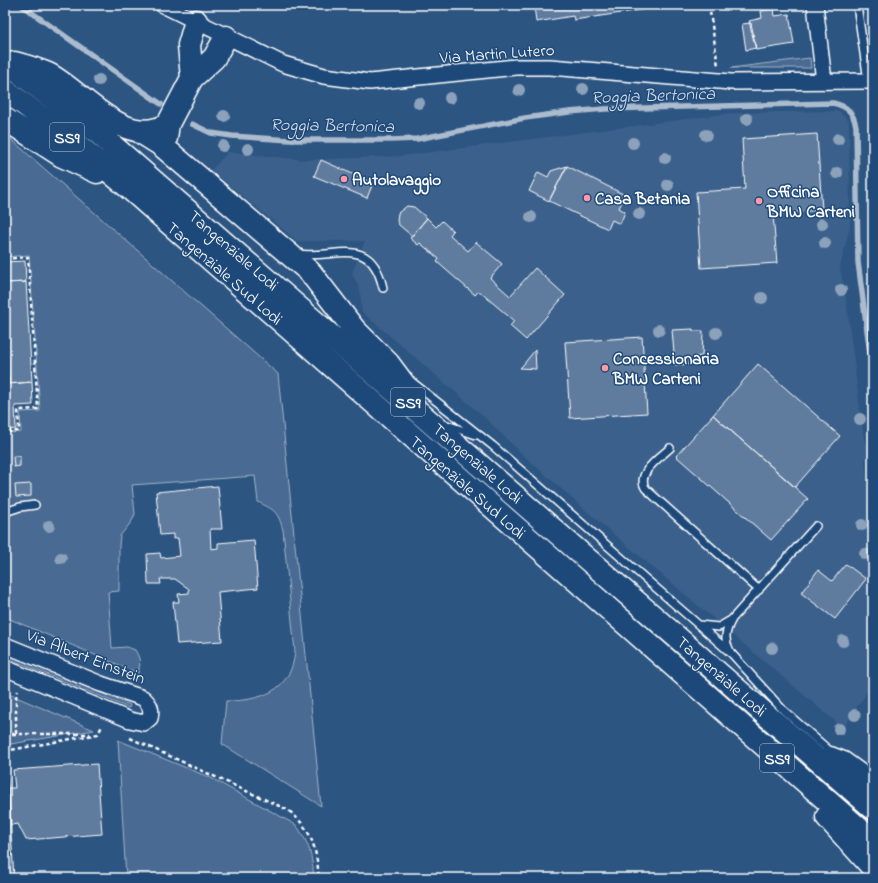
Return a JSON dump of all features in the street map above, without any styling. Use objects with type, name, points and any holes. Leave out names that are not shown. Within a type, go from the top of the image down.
[{"type":"highway","points":[[192,78],[189,45],[196,21]]},
{"type":"highway","points":[[176,158],[167,140],[168,124],[192,78],[214,58],[226,37]]},
{"type":"highway","points":[[5,61],[48,74],[104,115],[123,126],[137,130],[161,145],[315,278],[354,329],[388,363],[407,387],[424,416]]},
{"type":"highway","name":"Tangenziale Lodi","points":[[5,61],[97,132],[873,808]]},
{"type":"highway","name":"Tangenziale Sud Lodi","points":[[5,90],[69,138],[127,186],[873,842]]},
{"type":"highway","points":[[5,119],[62,156],[127,186]]},
{"type":"highway","points":[[137,130],[161,128],[168,124]]},
{"type":"highway","points":[[806,749],[843,763],[873,785]]},
{"type":"highway","points":[[818,793],[828,818],[873,868]]},
{"type":"street","name":"Via Martin Lutero","points":[[163,5],[283,64],[302,71],[324,76],[370,82],[516,67],[550,67],[720,81],[871,81]]},
{"type":"street","points":[[815,5],[824,81]]},
{"type":"street","name":"Via Albert Einstein","points":[[5,644],[101,684],[143,698],[148,702],[151,708],[150,718],[144,723],[130,720],[5,668]]},
{"type":"lane","points":[[857,5],[871,81]]},
{"type":"lane","points":[[281,248],[303,254],[351,252],[362,256],[376,267],[383,288]]},
{"type":"lane","points":[[315,278],[312,265],[316,256],[321,253]]},
{"type":"lane","points":[[388,363],[483,438],[698,624],[732,654],[782,710],[843,763]]},
{"type":"lane","points":[[424,416],[483,438]]},
{"type":"lane","points":[[670,448],[646,471],[642,477],[642,484],[646,490],[759,590]]},
{"type":"lane","points":[[5,512],[20,507],[35,505]]},
{"type":"lane","points":[[698,624],[719,627],[732,619],[816,526]]},
{"type":"lane","points":[[732,619],[728,627],[726,640],[732,654]]},
{"type":"lane","points":[[782,710],[806,749]]},
{"type":"path","points":[[709,5],[720,81]]},
{"type":"path","points":[[5,259],[28,257],[38,409],[18,410],[19,431],[5,432]]},
{"type":"path","points":[[11,688],[25,694]]},
{"type":"path","points":[[16,734],[16,697],[18,691]]},
{"type":"path","points":[[95,724],[106,728]]},
{"type":"path","points":[[98,734],[102,726]]},
{"type":"path","points":[[5,734],[98,734]]},
{"type":"path","points":[[5,751],[98,734]]},
{"type":"path","points":[[127,737],[288,810],[300,819],[310,833],[316,850],[319,878]]},
{"type":"shaded area","points":[[810,58],[811,68],[731,68]]},
{"type":"shaded area","points":[[839,111],[849,121],[850,226],[840,268],[846,299],[864,440],[873,451],[865,459],[873,574],[873,683],[843,728],[584,509],[519,451],[481,414],[362,312],[360,290],[352,273],[365,241],[297,241],[211,170],[228,152],[304,160],[401,156],[733,113]]},
{"type":"shaded area","points":[[5,134],[278,374],[321,806],[222,744],[226,701],[251,699],[262,696],[281,685],[292,665],[295,652],[283,530],[275,512],[258,502],[255,476],[132,485],[135,514],[132,521],[120,536],[119,591],[108,592],[112,648],[127,647],[135,650],[140,661],[138,673],[5,617],[5,433],[21,432],[20,412],[40,411],[29,255],[5,257]]},
{"type":"shaded area","points":[[5,653],[130,705],[129,708],[5,657]]},
{"type":"shaded area","points":[[5,693],[16,697],[94,730],[5,745]]},
{"type":"shaded area","points":[[118,740],[211,778],[296,825],[310,850],[314,878],[126,878]]},
{"type":"building","points":[[534,5],[675,5],[574,20],[573,16],[536,22]]},
{"type":"building","points":[[774,9],[775,16],[789,14],[794,44],[756,50],[749,21],[762,18],[761,11]]},
{"type":"building","points":[[751,23],[756,48],[746,50],[742,24]]},
{"type":"building","name":"Officina BMW Carteni","points":[[817,134],[822,210],[773,214],[777,263],[701,268],[696,192],[745,189],[742,139]]},
{"type":"building","name":"Autolavaggio","points":[[321,160],[373,183],[367,198],[314,176]]},
{"type":"building","name":"Casa Betania","points":[[567,166],[549,201],[529,191],[538,172],[548,177],[551,171]]},
{"type":"building","name":"Casa Betania","points":[[567,166],[625,195],[619,208],[625,212],[620,224],[612,220],[608,229],[549,201]]},
{"type":"building","points":[[407,206],[414,207],[427,218],[412,236],[399,225],[397,221],[398,213]]},
{"type":"building","points":[[427,218],[436,227],[442,221],[453,231],[450,235],[468,251],[476,242],[502,264],[490,278],[510,296],[535,268],[565,295],[526,340],[510,326],[514,321],[479,291],[475,295],[437,262],[439,259],[420,243],[418,245],[410,238]]},
{"type":"building","points":[[25,261],[26,282],[5,283],[5,262]]},
{"type":"building","points":[[26,282],[32,382],[9,384],[5,283]]},
{"type":"building","points":[[693,329],[693,331],[703,331],[702,356],[694,357],[694,364],[675,365],[672,330]]},
{"type":"building","name":"Concessionaria BMW Carteni","points":[[642,337],[647,413],[570,418],[565,342]]},
{"type":"building","points":[[535,350],[536,369],[520,368],[523,365]]},
{"type":"building","points":[[758,364],[840,436],[795,487],[713,415]]},
{"type":"building","points":[[5,366],[8,366],[9,384],[5,384]]},
{"type":"building","points":[[32,382],[33,405],[15,406],[16,429],[5,430],[5,384]]},
{"type":"building","points":[[713,415],[808,499],[771,540],[676,456]]},
{"type":"building","points":[[13,456],[20,456],[20,466],[14,467]]},
{"type":"building","points":[[31,484],[31,496],[16,497],[15,485]]},
{"type":"building","points":[[218,486],[222,529],[210,529],[211,549],[218,548],[218,543],[254,540],[258,588],[218,592],[222,641],[177,644],[173,602],[179,602],[178,594],[189,593],[189,589],[175,579],[160,579],[161,584],[148,584],[147,554],[160,553],[161,558],[180,556],[178,538],[173,539],[173,534],[160,535],[156,492]]},
{"type":"building","points":[[846,564],[866,579],[835,619],[801,593],[818,570],[832,581]]},
{"type":"building","points":[[97,764],[102,834],[26,840],[18,824],[11,825],[8,788],[15,788],[13,770]]},
{"type":"building","points":[[5,770],[7,770],[14,878],[5,878]]},
{"type":"waterway","name":"Roggia Bertonica","points":[[21,5],[161,104]]},
{"type":"waterway","name":"Roggia Bertonica","points":[[192,124],[211,133],[232,136],[290,140],[391,140],[417,139],[525,118],[605,109],[838,104],[849,110],[856,126],[858,262],[873,376]]},
{"type":"place","name":"Autolavaggio","points":[[344,179]]},
{"type":"place","name":"Casa Betania","points":[[587,198]]},
{"type":"place","name":"Officina BMW Carteni","points":[[759,201]]},
{"type":"place","name":"Concessionaria BMW Carteni","points":[[605,368]]}]
